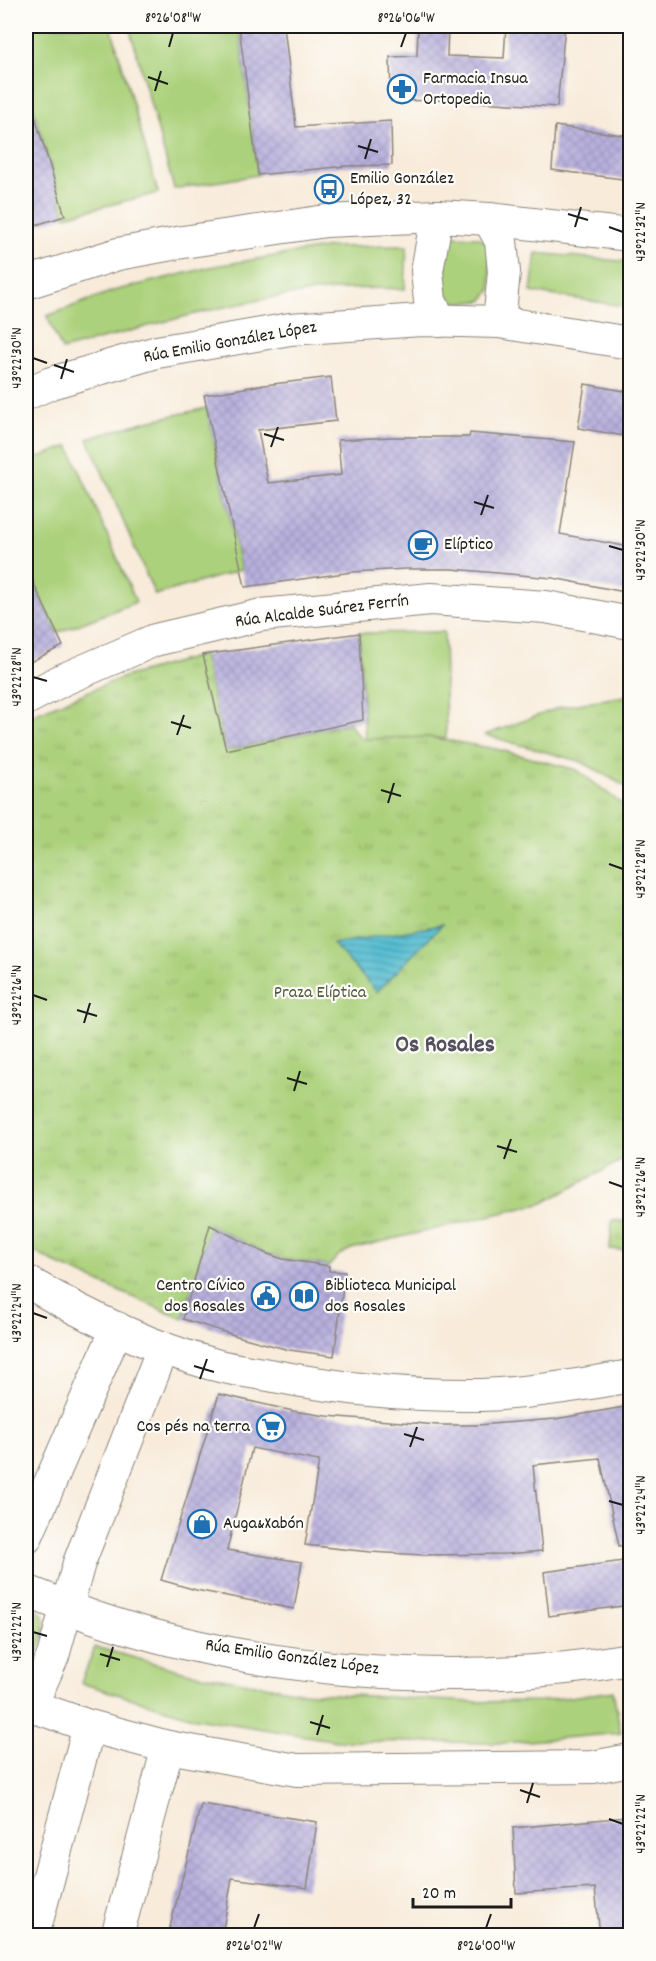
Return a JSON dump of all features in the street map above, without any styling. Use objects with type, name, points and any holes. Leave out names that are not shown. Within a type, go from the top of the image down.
[{"type":"street","points":[[437,216],[427,271],[430,301],[440,321]]},
{"type":"street","points":[[26,283],[118,254],[326,221],[437,216],[489,219],[630,235]]},
{"type":"street","points":[[489,219],[501,241],[504,273],[499,322]]},
{"type":"street","name":"Rúa Emilio González López","points":[[26,394],[51,383],[157,352],[290,329],[440,321],[499,322],[630,343]]},
{"type":"street","name":"Rúa Alcalde Suárez Ferrín","points":[[26,699],[62,680],[155,640],[272,614],[431,599],[546,607],[630,623]]},
{"type":"street","points":[[26,1281],[73,1309],[163,1348],[212,1365],[312,1384],[428,1394],[483,1395],[598,1382],[630,1376]]},
{"type":"street","points":[[26,1538],[117,1328]]},
{"type":"street","points":[[163,1348],[79,1563],[53,1656],[28,1705],[89,1726],[168,1747],[297,1770],[593,1767],[630,1760]]},
{"type":"street","name":"Rúa Emilio González López","points":[[26,1591],[94,1617],[168,1638],[245,1655],[365,1672],[470,1674],[527,1672],[630,1659]]},
{"type":"street","points":[[33,1935],[89,1726]]},
{"type":"street","points":[[117,1935],[168,1747]]},
{"type":"green space","points":[[26,26],[111,26],[158,193],[65,216],[26,84]]},
{"type":"green space","points":[[129,26],[239,26],[258,175],[174,189]]},
{"type":"green space","points":[[454,236],[478,237],[489,245],[491,290],[482,301],[457,303],[445,295],[445,246]]},
{"type":"green space","points":[[407,246],[405,289],[361,289],[274,297],[189,315],[62,350],[47,316],[113,291],[215,266],[330,247]]},
{"type":"green space","points":[[536,253],[630,262],[630,307],[531,292]]},
{"type":"green space","points":[[207,408],[241,570],[155,595],[88,439],[143,422]]},
{"type":"green space","points":[[69,446],[136,602],[57,633],[26,567],[26,462]]},
{"type":"green space","points":[[444,632],[446,738],[365,739],[359,633]]},
{"type":"green space","name":"Praza Elíptica","points":[[203,655],[226,750],[350,723],[355,732],[365,739],[428,737],[496,749],[577,770],[630,810],[630,1156],[543,1203],[351,1249],[339,1255],[329,1266],[283,1259],[265,1253],[210,1225],[183,1319],[59,1265],[26,1247],[26,717],[124,677]]},
{"type":"green space","points":[[630,695],[630,789],[582,762],[485,735],[561,707]]},
{"type":"green space","points":[[612,1220],[630,1222],[630,1251],[610,1249]]},
{"type":"green space","points":[[26,1605],[39,1611],[45,1621],[45,1627],[36,1657],[26,1672]]},
{"type":"green space","points":[[95,1647],[186,1672],[300,1692],[471,1702],[541,1701],[613,1691],[621,1733],[504,1743],[337,1741],[196,1718],[81,1683]]},
{"type":"water","points":[[442,925],[377,992],[333,944]]},
{"type":"building","points":[[239,26],[284,26],[296,127],[391,121],[392,165],[347,166],[258,175]]},
{"type":"building","points":[[418,26],[448,26],[447,56],[504,58],[506,26],[565,26],[557,107],[450,100],[391,101],[390,57],[417,56]]},
{"type":"building","points":[[32,107],[65,216],[26,228],[26,108]]},
{"type":"building","points":[[555,126],[630,136],[630,180],[552,170]]},
{"type":"building","points":[[331,377],[336,421],[258,430],[268,483],[341,475],[338,440],[469,437],[470,433],[575,442],[560,534],[630,547],[630,593],[553,578],[452,569],[352,572],[245,587],[204,395]]},
{"type":"building","points":[[585,384],[630,392],[630,437],[578,428]]},
{"type":"building","points":[[26,567],[63,646],[26,664]]},
{"type":"building","points":[[359,633],[363,720],[226,750],[203,655]]},
{"type":"building","name":"Centro Cívico dos Rosales","points":[[210,1225],[265,1253],[283,1259],[329,1266],[329,1271],[345,1272],[334,1356],[289,1350],[183,1319]]},
{"type":"building","points":[[219,1394],[293,1411],[327,1416],[438,1425],[477,1425],[555,1419],[630,1406],[630,1545],[619,1546],[600,1458],[533,1465],[542,1551],[507,1554],[423,1555],[305,1545],[319,1461],[252,1448],[227,1550],[302,1562],[294,1609],[196,1590],[161,1580]]},
{"type":"building","points":[[630,1560],[630,1605],[549,1616],[544,1572]]},
{"type":"building","points":[[201,1804],[317,1822],[307,1888],[232,1878],[222,1935],[168,1935]]},
{"type":"building","points":[[626,1817],[630,1838],[630,1935],[600,1935],[595,1888],[516,1893],[513,1828]]},
{"type":"place","name":"Farmacia Insua Ortopedia","points":[[402,89]]},
{"type":"place","name":"Emilio González López, 32","points":[[329,189]]},
{"type":"place","name":"Elíptico","points":[[423,545]]},
{"type":"place","name":"Centro Cívico dos Rosales","points":[[266,1296]]},
{"type":"place","name":"Biblioteca Municipal dos Rosales","points":[[304,1296]]},
{"type":"place","name":"Cos pés na terra","points":[[271,1427]]},
{"type":"place","name":"Auga&Xabón","points":[[202,1524]]},
{"type":"district","name":"Os Rosales","points":[[445,1046]]}]
